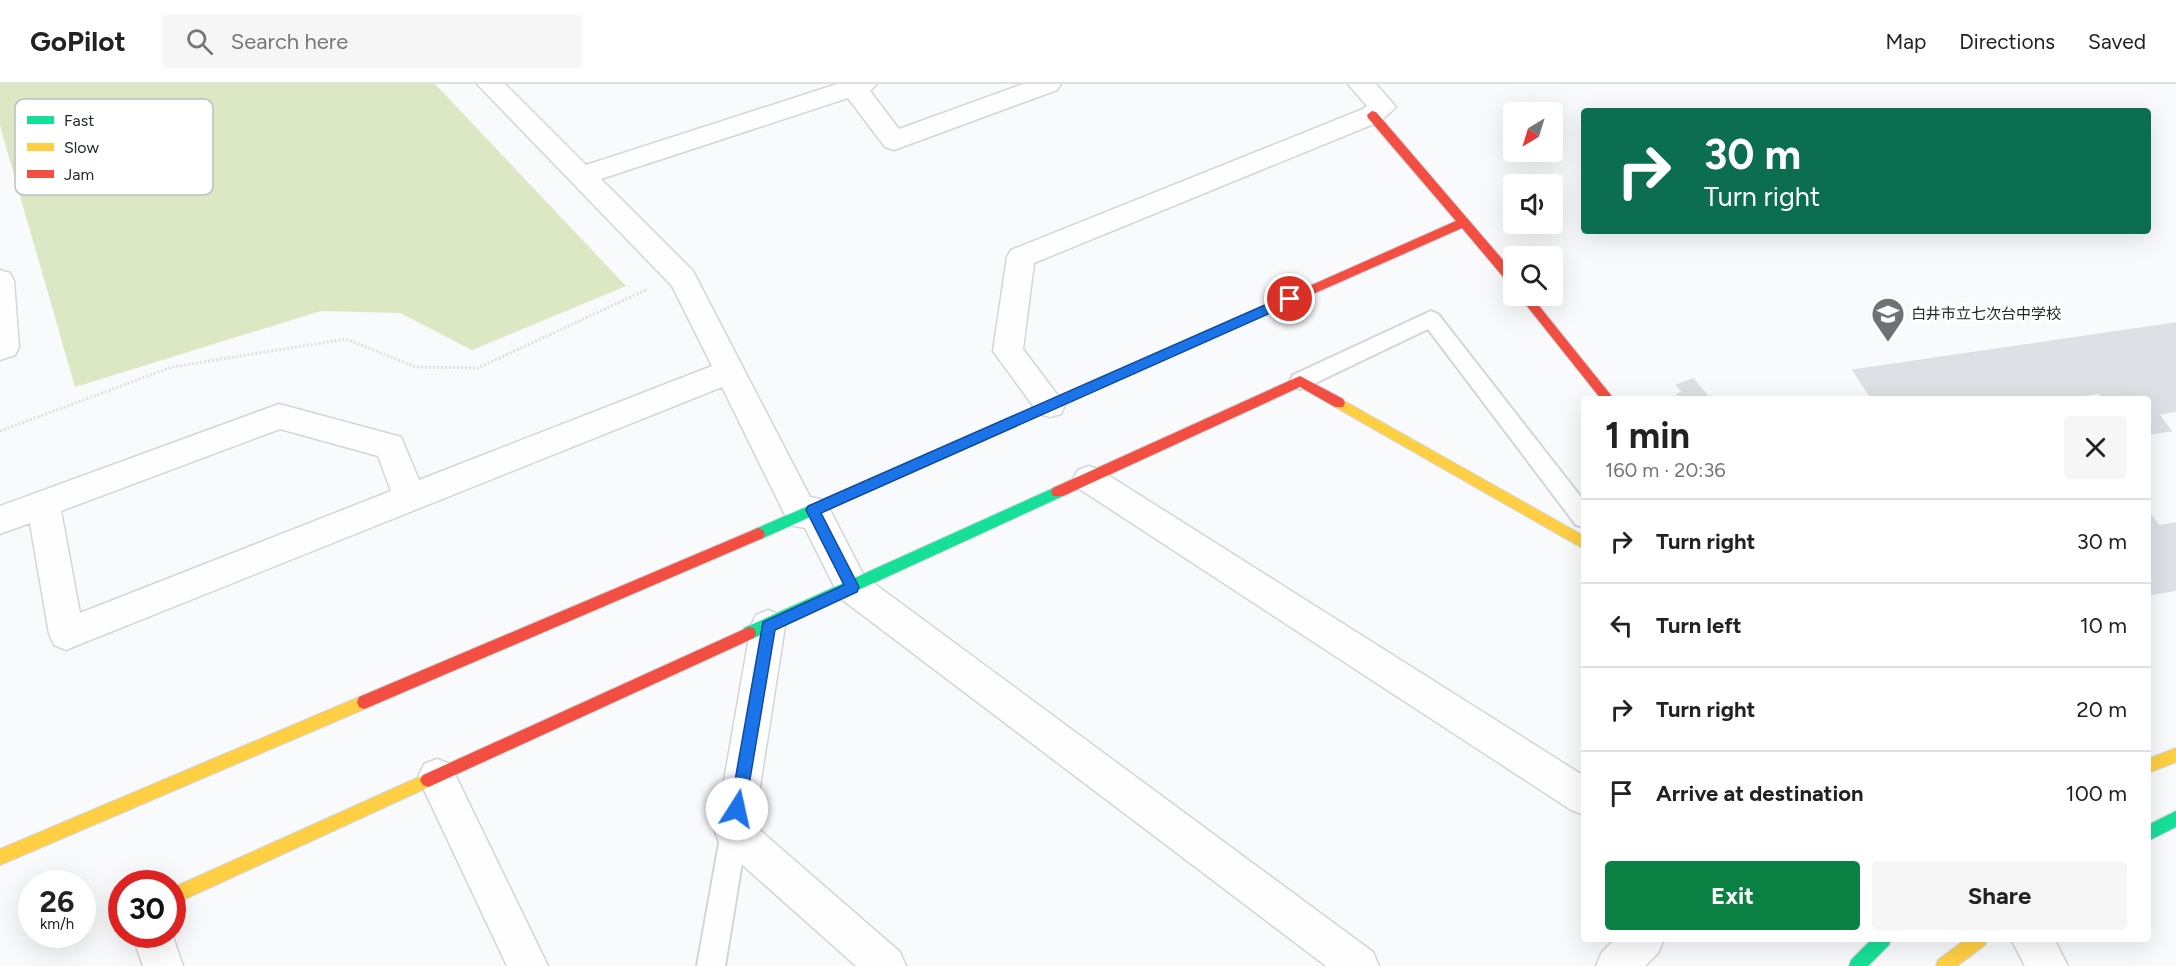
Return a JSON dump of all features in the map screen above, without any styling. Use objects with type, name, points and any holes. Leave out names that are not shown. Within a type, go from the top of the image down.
[{"type":"street","points":[[490,84],[683,279],[729,371],[807,512],[852,587],[1359,966]]},
{"type":"street","points":[[581,176],[859,86],[894,141],[1048,84]]},
{"type":"street","points":[[1050,405],[1008,351],[1021,257],[1372,115],[1383,107],[1362,84]]},
{"type":"street","points":[[1372,115],[1503,269]]},
{"type":"street","points":[[0,857],[807,512],[1465,222]]},
{"type":"street","points":[[0,281],[4,347],[0,348]]},
{"type":"street","points":[[1533,306],[1606,396]]},
{"type":"street","points":[[43,504],[66,634],[729,371]]},
{"type":"street","points":[[186,891],[1300,381],[1581,540]]},
{"type":"street","points":[[0,520],[279,416],[390,446],[410,497]]},
{"type":"street","points":[[1089,478],[1581,795]]},
{"type":"street","points":[[768,626],[734,832],[886,966]]},
{"type":"street","points":[[2151,765],[2176,755]]},
{"type":"street","points":[[437,777],[528,966]]},
{"type":"street","points":[[2151,832],[2176,819]]},
{"type":"street","points":[[1616,966],[1641,942]]},
{"type":"street","points":[[1857,966],[1880,942]]},
{"type":"street","points":[[1944,966],[1975,942]]},
{"type":"street","points":[[2033,942],[2048,966]]},
{"type":"street","points":[[157,948],[163,966]]},
{"type":"lane","points":[[1300,381],[1431,319],[1581,515]]},
{"type":"lane","points":[[711,966],[734,832]]},
{"type":"path","points":[[0,430],[172,366],[346,339],[416,367],[478,368],[649,289],[683,279]]},
{"type":"green space","points":[[0,84],[435,84],[626,286],[472,350],[400,313],[321,311],[75,387],[20,195],[213,195],[213,99],[15,99],[15,178],[0,126]]},
{"type":"building","points":[[2176,323],[2176,411],[2158,414],[2171,431],[2151,434],[2151,396],[2102,396],[2099,393],[2080,396],[1870,396],[1853,370]]},
{"type":"building","points":[[1693,379],[1707,396],[1679,396],[1677,394],[1683,392],[1677,385]]},
{"type":"building","points":[[2151,515],[2159,526],[2176,523],[2176,590],[2151,594]]},
{"type":"traffic: fast","points":[[758,534],[1176,350]]},
{"type":"traffic: fast","points":[[749,633],[1058,492]]},
{"type":"traffic: fast","points":[[2151,832],[2176,819]]},
{"type":"traffic: fast","points":[[1857,966],[1880,942]]},
{"type":"traffic: slow","points":[[1339,403],[1581,541]]},
{"type":"traffic: slow","points":[[0,857],[364,702]]},
{"type":"traffic: slow","points":[[2151,765],[2176,755]]},
{"type":"traffic: slow","points":[[186,891],[428,780]]},
{"type":"traffic: slow","points":[[1944,966],[1975,942]]},
{"type":"traffic: jam","points":[[1372,115],[1503,269]]},
{"type":"traffic: jam","points":[[1176,350],[1465,222]]},
{"type":"traffic: jam","points":[[1533,306],[1606,396]]},
{"type":"traffic: jam","points":[[1058,492],[1300,381],[1339,403]]},
{"type":"traffic: jam","points":[[364,702],[758,534]]},
{"type":"traffic: jam","points":[[428,780],[749,633]]},
{"type":"place","name":"白井市立七次台中学校","points":[[1888,343]]},
{"type":"route","points":[[737,809],[768,626],[852,587],[813,510],[1290,299]]}]
